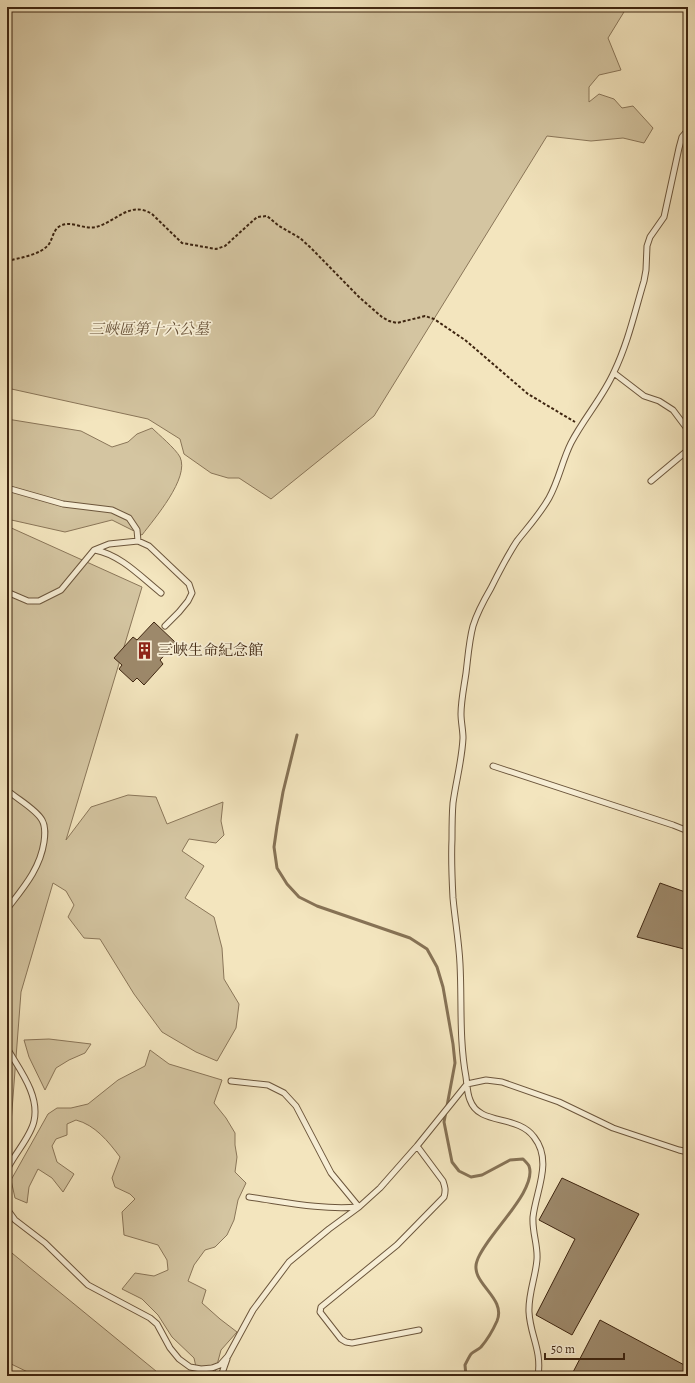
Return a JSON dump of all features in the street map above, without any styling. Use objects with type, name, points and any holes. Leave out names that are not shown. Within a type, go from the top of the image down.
[{"type":"lane","points":[[538,1376],[539,1356],[530,1322],[529,1312],[537,1262],[533,1214],[541,1183],[543,1169],[542,1157],[539,1145],[534,1136],[525,1128],[514,1122],[499,1120],[478,1112],[472,1105],[468,1096],[463,1061],[461,1036],[460,963],[453,897],[452,840],[453,805],[463,737],[461,713],[468,650],[473,626],[482,606],[516,543],[549,498],[559,479],[566,453],[614,373],[644,281],[646,270],[646,246],[650,237],[664,217],[673,170],[682,137],[688,130]]},
{"type":"lane","points":[[614,373],[640,393],[659,401],[673,410],[688,430]]},
{"type":"lane","points":[[651,482],[688,450]]},
{"type":"lane","points":[[7,488],[63,504],[112,510],[129,518],[137,530],[138,541]]},
{"type":"lane","points":[[7,592],[28,601],[39,601],[48,598],[61,590],[94,550],[109,544],[138,541],[149,546],[189,584],[192,593],[188,601],[165,626]]},
{"type":"lane","points":[[94,550],[106,552],[121,560],[161,593]]},
{"type":"lane","points":[[493,766],[688,831]]},
{"type":"lane","points":[[7,790],[36,813],[43,821],[45,834],[43,850],[38,864],[30,879],[7,909]]},
{"type":"lane","points":[[7,1048],[30,1088],[35,1102],[34,1121],[28,1135],[8,1166],[7,1171]]},
{"type":"lane","points":[[221,1376],[228,1356],[253,1310],[289,1262],[328,1229],[359,1207],[380,1188],[417,1146],[467,1084],[486,1080],[502,1082],[559,1102],[613,1128],[688,1152]]},
{"type":"lane","points":[[232,1081],[268,1085],[284,1093],[296,1106],[332,1173],[359,1207]]},
{"type":"lane","points":[[417,1146],[443,1181],[446,1187],[444,1197],[397,1245],[321,1307],[320,1312],[341,1339],[346,1342],[352,1343],[418,1330]]},
{"type":"lane","points":[[249,1197],[326,1208],[340,1209],[359,1207]]},
{"type":"lane","points":[[7,1209],[15,1220],[45,1243],[88,1285],[150,1318],[157,1324],[170,1348],[179,1359],[190,1367],[201,1369],[212,1368],[220,1365],[228,1356]]},
{"type":"path","points":[[7,261],[24,257],[46,247],[50,244],[54,231],[62,225],[95,228],[125,212],[135,210],[148,211],[182,243],[216,249],[225,246],[257,217],[267,216],[279,226],[300,238],[360,298],[389,322],[397,323],[425,316],[434,319],[465,340],[528,394],[582,425]]},
{"type":"green space","name":"三峽區第十六公墓","points":[[7,7],[627,7],[608,38],[621,70],[599,75],[589,87],[589,102],[599,94],[614,99],[622,108],[633,106],[653,128],[644,143],[623,138],[591,141],[547,136],[374,416],[271,499],[239,478],[228,478],[211,473],[184,454],[180,439],[148,419],[7,388]]},
{"type":"green space","points":[[7,419],[81,431],[112,447],[128,442],[137,434],[152,428],[178,453],[180,457],[182,466],[176,487],[162,509],[142,535],[112,520],[65,532],[7,519]]},
{"type":"green space","points":[[7,526],[142,587],[66,840],[91,807],[128,795],[156,797],[167,824],[223,802],[221,821],[224,835],[216,843],[189,839],[182,851],[204,866],[185,898],[214,917],[222,948],[224,979],[239,1004],[236,1028],[217,1061],[196,1052],[162,1032],[134,994],[100,939],[84,938],[68,917],[74,905],[66,891],[53,883],[21,992],[7,1176]]},
{"type":"green space","points":[[49,1039],[91,1044],[85,1053],[56,1068],[45,1090],[29,1057],[24,1040]]},
{"type":"green space","points":[[150,1050],[169,1064],[222,1080],[214,1103],[226,1118],[235,1133],[237,1157],[235,1172],[246,1183],[238,1200],[234,1220],[227,1235],[215,1247],[205,1250],[194,1265],[188,1281],[206,1290],[202,1303],[237,1332],[221,1350],[214,1376],[198,1376],[194,1358],[172,1337],[158,1315],[142,1299],[122,1289],[135,1273],[154,1276],[168,1270],[167,1260],[158,1245],[124,1235],[122,1212],[135,1199],[130,1194],[115,1187],[112,1178],[120,1157],[101,1134],[83,1122],[76,1120],[67,1124],[67,1135],[56,1139],[52,1146],[57,1162],[74,1174],[63,1192],[52,1178],[38,1169],[29,1187],[27,1203],[15,1198],[11,1180],[48,1114],[57,1108],[71,1108],[88,1104],[118,1080],[145,1066]]},
{"type":"green space","points":[[7,1249],[162,1376],[36,1376],[7,1362]]},
{"type":"building","name":"三峽生命紀念館","points":[[154,622],[176,643],[160,660],[163,664],[144,685],[137,678],[133,682],[119,669],[122,665],[114,658],[133,637],[137,640]]},
{"type":"building","points":[[660,883],[688,893],[688,950],[637,937]]},
{"type":"building","points":[[562,1178],[639,1214],[572,1335],[536,1315],[575,1239],[539,1220]]},
{"type":"building","points":[[600,1320],[688,1367],[688,1376],[571,1376]]},
{"type":"waterway","points":[[297,735],[283,792],[277,826],[274,847],[277,868],[287,884],[299,897],[317,906],[410,938],[427,949],[437,967],[443,987],[453,1044],[455,1063],[444,1122],[452,1162],[459,1171],[471,1177],[482,1175],[510,1160],[523,1159],[529,1166],[530,1176],[526,1188],[519,1200],[490,1239],[477,1261],[476,1269],[478,1276],[493,1297],[499,1312],[497,1321],[488,1338],[481,1347],[471,1354],[467,1361],[465,1365],[466,1376]]},
{"type":"place","name":"三峽生命紀念館","points":[[145,650]]}]
